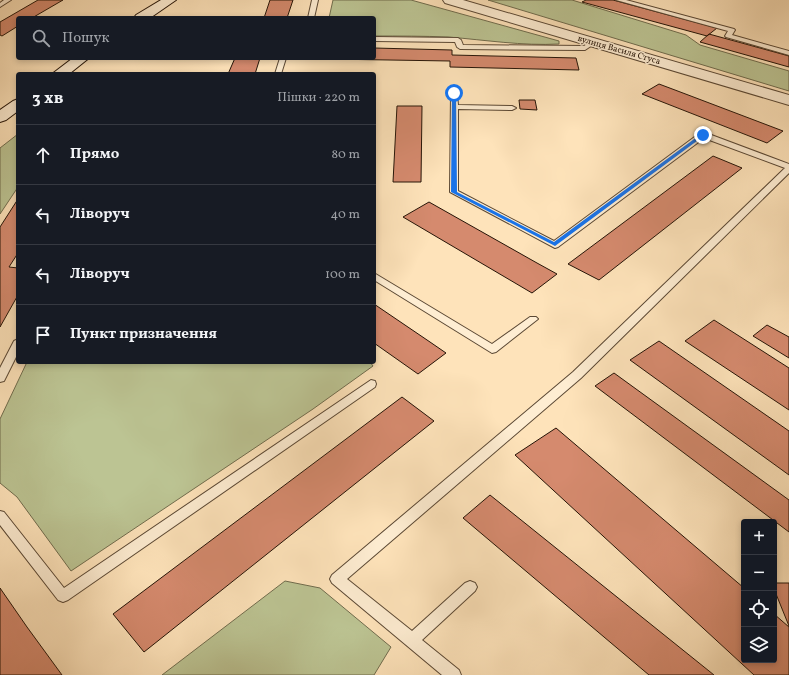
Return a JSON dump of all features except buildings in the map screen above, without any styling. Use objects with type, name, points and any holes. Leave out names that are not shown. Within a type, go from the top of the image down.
[{"type":"street","points":[[144,16],[170,0]]},
{"type":"street","name":"вулиця Василя Стуса","points":[[449,0],[789,100]]},
{"type":"street","points":[[62,72],[79,60]]},
{"type":"street","points":[[0,117],[16,105]]},
{"type":"lane","points":[[0,5],[8,0]]},
{"type":"lane","points":[[311,16],[315,0]]},
{"type":"lane","points":[[619,0],[732,30],[728,36],[789,53]]},
{"type":"lane","points":[[376,39],[458,40],[460,47],[585,48],[594,42]]},
{"type":"lane","points":[[279,72],[282,60]]},
{"type":"lane","points":[[454,93],[454,192],[555,244],[703,135],[789,168],[577,375],[337,579],[412,640],[425,653],[454,675]]},
{"type":"lane","points":[[454,108],[512,108]]},
{"type":"lane","points":[[376,277],[492,349],[533,319]]},
{"type":"lane","points":[[0,378],[16,347]]},
{"type":"lane","points":[[0,516],[63,596],[371,384]]},
{"type":"lane","points":[[412,640],[470,587]]},
{"type":"green space","points":[[333,0],[411,0],[559,41],[559,44],[518,43],[448,37],[376,36],[376,16],[329,16]]},
{"type":"green space","points":[[488,0],[572,0],[686,35],[700,45],[789,71],[789,91]]},
{"type":"green space","points":[[16,136],[16,190],[0,214],[0,148]]},
{"type":"green space","points":[[26,364],[372,364],[373,366],[313,409],[71,571],[17,497],[0,483],[0,419]]},
{"type":"green space","points":[[285,581],[320,588],[391,647],[374,675],[162,675]]},
{"type":"route","points":[[454,93],[454,192],[555,244],[703,135]]}]
